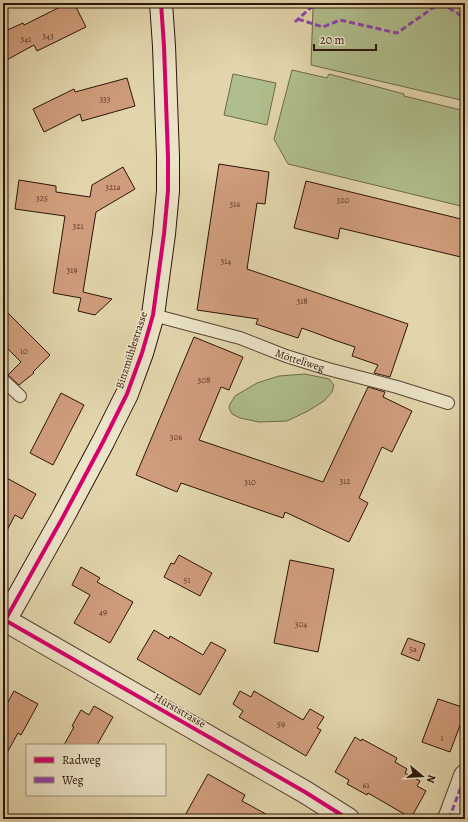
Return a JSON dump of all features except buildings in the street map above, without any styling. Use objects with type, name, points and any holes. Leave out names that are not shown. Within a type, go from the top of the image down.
[{"type":"street","name":"Binzmühlestrasse","points":[[4,621],[89,469],[117,415],[131,384],[153,315],[168,191],[164,46],[161,3]]},
{"type":"street","name":"Hürststrasse","points":[[4,621],[305,792],[348,819]]},
{"type":"street","points":[[449,819],[465,776]]},
{"type":"lane","name":"Mötteliweg","points":[[153,315],[240,338],[286,356],[448,403]]},
{"type":"lane","points":[[3,380],[20,396]]},
{"type":"green space","points":[[318,3],[465,3],[465,101],[311,65],[313,8]]},
{"type":"green space","points":[[292,70],[327,78],[329,74],[404,94],[404,96],[465,111],[465,207],[288,164],[274,139]]},
{"type":"green space","points":[[233,74],[276,83],[267,125],[224,115]]},
{"type":"green space","points":[[305,374],[329,379],[334,385],[332,392],[324,401],[287,421],[259,422],[240,418],[232,414],[229,408],[235,396],[257,383],[279,376]]},
{"type":"marked path","points":[[295,22],[316,3]]},
{"type":"marked path","points":[[298,19],[323,27],[340,20],[397,33],[440,3]]},
{"type":"marked path","points":[[441,3],[465,18]]},
{"type":"marked path","points":[[449,819],[465,776]]},
{"type":"cycle path","points":[[3,624],[63,517],[127,394],[142,353],[153,315],[168,191],[164,46],[161,3]]},
{"type":"cycle path","points":[[3,619],[305,792],[348,819]]}]
